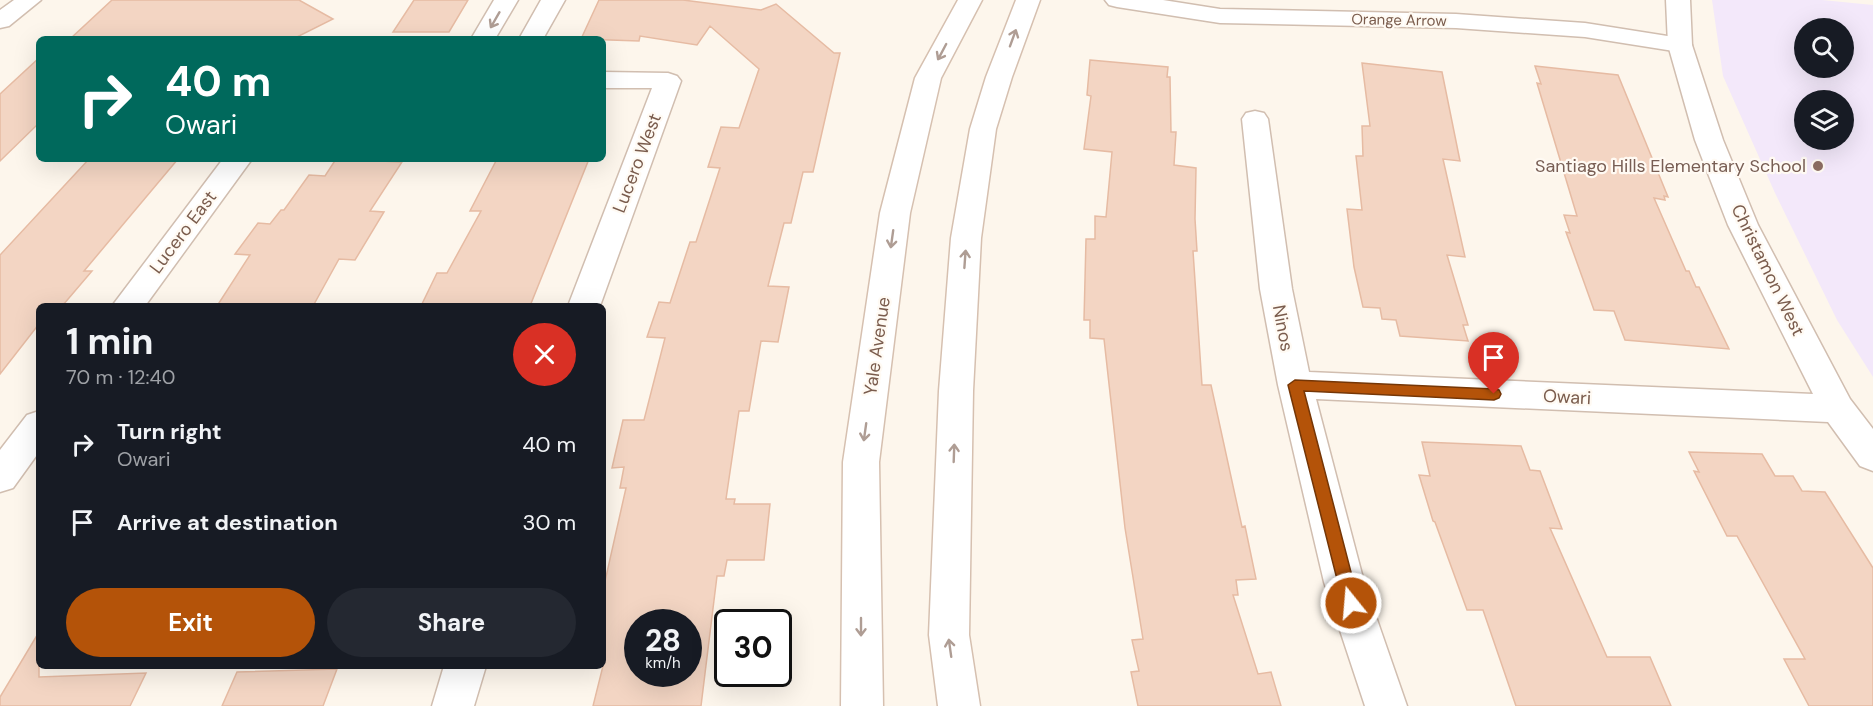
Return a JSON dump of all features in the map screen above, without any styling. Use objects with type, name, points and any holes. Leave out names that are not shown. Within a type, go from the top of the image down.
[{"type":"street","points":[[0,21],[29,0]]},
{"type":"street","points":[[485,36],[506,0]]},
{"type":"street","points":[[533,36],[553,0]]},
{"type":"street","name":"Yale Avenue","points":[[862,706],[861,462],[895,213],[928,78],[970,0]]},
{"type":"street","points":[[959,706],[949,635],[956,391],[966,238],[983,129],[999,77],[1028,0]]},
{"type":"street","name":"Orange Arrow","points":[[1117,0],[1220,16],[1456,21],[1585,30],[1680,45]]},
{"type":"street","name":"Christamon West","points":[[1678,0],[1680,45],[1709,140],[1743,225],[1838,410],[1873,456]]},
{"type":"street","name":"Lucero West","points":[[585,303],[668,81],[606,80]]},
{"type":"street","name":"Ninos","points":[[1255,119],[1275,289],[1295,385],[1344,582],[1386,706]]},
{"type":"street","name":"Lucero East","points":[[130,303],[236,162]]},
{"type":"street","name":"Owari","points":[[1295,385],[1838,410]]},
{"type":"street","points":[[0,477],[36,429]]},
{"type":"street","points":[[453,706],[464,669]]},
{"type":"shaded area","name":"Santiago Hills Elementary School","points":[[1712,0],[1822,0],[1873,5],[1873,377],[1837,320],[1775,193],[1723,76]]},
{"type":"building","points":[[112,0],[299,0],[333,19],[299,36],[73,36]]},
{"type":"building","points":[[414,0],[468,0],[449,32],[393,32]]},
{"type":"building","points":[[599,0],[683,0],[761,10],[776,4],[834,53],[840,53],[813,172],[803,172],[791,223],[784,223],[768,286],[789,287],[778,342],[761,341],[749,411],[739,411],[726,499],[735,499],[734,504],[770,504],[764,560],[727,560],[724,576],[717,576],[701,706],[593,706],[602,669],[606,669],[606,577],[626,488],[620,488],[624,467],[612,468],[623,420],[644,420],[665,338],[647,337],[659,302],[670,303],[690,242],[696,242],[720,168],[708,167],[721,127],[739,128],[759,69],[710,26],[697,45],[640,36],[639,41],[606,40],[606,36],[582,36]]},
{"type":"building","points":[[1090,60],[1168,67],[1171,132],[1176,132],[1174,165],[1196,168],[1197,251],[1193,251],[1202,385],[1211,385],[1242,527],[1245,526],[1256,579],[1236,580],[1238,595],[1233,595],[1258,674],[1271,672],[1281,706],[1138,706],[1131,672],[1139,671],[1132,640],[1143,639],[1125,528],[1104,339],[1090,338],[1090,320],[1084,320],[1086,239],[1095,239],[1095,216],[1106,217],[1112,152],[1084,149],[1091,96],[1087,95]]},
{"type":"building","points":[[36,61],[36,126],[0,161],[0,94]]},
{"type":"building","points":[[1362,63],[1442,72],[1460,161],[1443,159],[1465,257],[1447,255],[1468,325],[1463,325],[1468,341],[1400,336],[1396,320],[1382,319],[1380,308],[1363,307],[1354,267],[1347,209],[1362,210],[1356,156],[1363,156],[1362,126],[1370,126]]},
{"type":"building","points":[[1535,66],[1618,75],[1668,197],[1664,196],[1665,200],[1654,198],[1686,271],[1689,271],[1696,287],[1699,287],[1729,349],[1625,340],[1614,311],[1594,310],[1566,232],[1570,233],[1564,215],[1577,216],[1537,83],[1541,84]]},
{"type":"building","points":[[86,162],[175,162],[84,271],[92,271],[65,303],[36,303],[36,328],[0,374],[0,255]]},
{"type":"building","points":[[334,162],[402,162],[370,211],[384,212],[355,260],[339,259],[315,303],[219,303],[250,255],[235,254],[258,223],[270,224],[281,210],[284,210],[309,175],[325,176]]},
{"type":"building","points":[[495,162],[588,162],[531,303],[422,303],[437,273],[447,273],[481,211],[470,211]]},
{"type":"building","points":[[1422,442],[1521,446],[1530,470],[1540,471],[1562,529],[1550,528],[1607,657],[1650,657],[1671,706],[1516,706],[1483,610],[1467,610],[1433,521],[1419,475],[1430,476]]},
{"type":"building","points":[[1689,452],[1762,454],[1775,476],[1793,476],[1802,491],[1825,492],[1873,568],[1873,706],[1809,706],[1784,659],[1805,659],[1737,536],[1727,536],[1694,471],[1699,472]]},
{"type":"building","points":[[36,637],[36,669],[39,669],[39,677],[146,673],[130,706],[0,706],[0,697]]},
{"type":"building","points":[[337,669],[323,706],[222,706],[237,672]]},
{"type":"place","name":"Santiago Hills Elementary School","points":[[1818,166]]},
{"type":"route","points":[[1351,603],[1295,385],[1494,394]]}]
